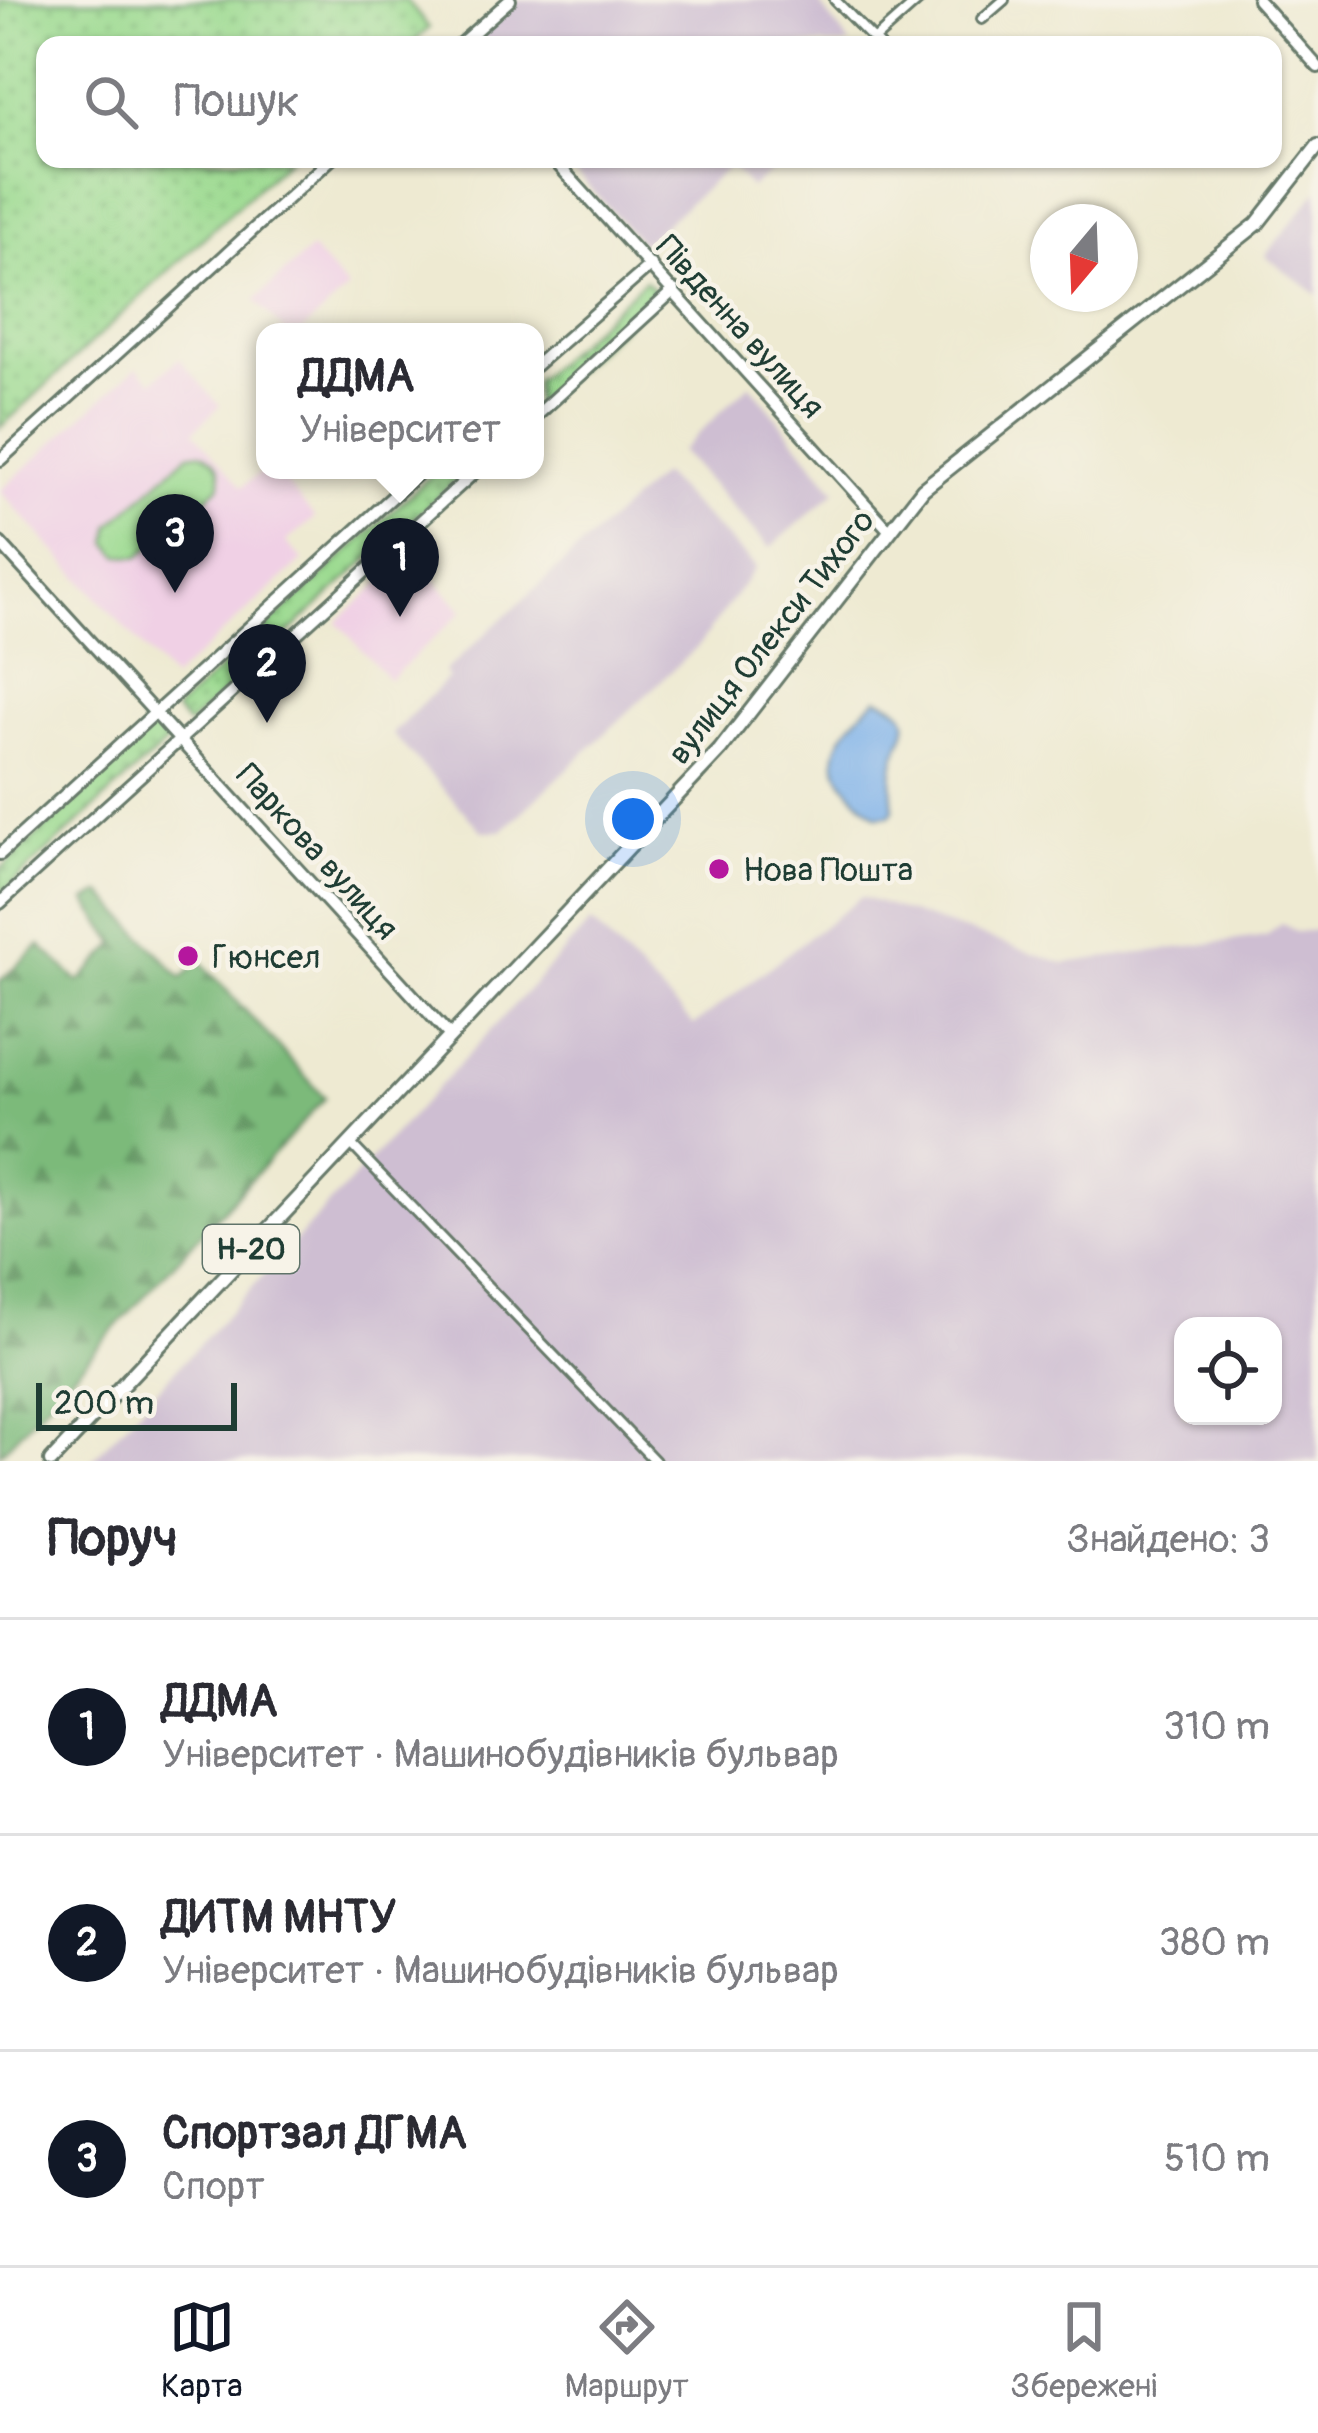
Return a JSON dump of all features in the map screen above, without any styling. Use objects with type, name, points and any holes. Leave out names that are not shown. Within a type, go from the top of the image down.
[{"type":"main road","name":"вулиця Олекси Тихого","points":[[51,1461],[737,731],[889,530],[939,475],[1257,224],[1318,146]]},
{"type":"street","points":[[470,36],[510,0]]},
{"type":"street","points":[[835,0],[869,36]]},
{"type":"street","points":[[883,36],[919,0]]},
{"type":"street","points":[[982,20],[1004,0]]},
{"type":"street","points":[[1258,0],[1318,67]]},
{"type":"street","points":[[0,460],[321,168]]},
{"type":"street","name":"Південна вулиця","points":[[561,168],[889,530]]},
{"type":"street","points":[[544,358],[651,265]]},
{"type":"street","points":[[544,409],[674,290]]},
{"type":"street","points":[[0,854],[412,479]]},
{"type":"street","points":[[0,903],[467,479]]},
{"type":"street","name":"Паркова вулиця","points":[[0,543],[450,1036]]},
{"type":"street","points":[[350,1143],[655,1461]]},
{"type":"shaded area","points":[[518,0],[816,0],[844,36],[480,36]]},
{"type":"shaded area","points":[[571,168],[728,168],[642,244]]},
{"type":"shaded area","points":[[732,168],[776,168],[751,188]]},
{"type":"shaded area","points":[[1318,190],[1318,295],[1265,256]]},
{"type":"shaded area","points":[[311,249],[348,289],[311,323],[277,323],[255,300]]},
{"type":"shaded area","points":[[179,358],[220,406],[194,431],[242,487],[256,476],[282,479],[315,518],[286,542],[303,560],[172,679],[0,491],[137,367],[153,381]]},
{"type":"shaded area","points":[[750,384],[836,491],[770,548],[680,451]]},
{"type":"shaded area","points":[[661,474],[756,567],[699,645],[502,831],[482,831],[392,734],[448,678],[444,672]]},
{"type":"shaded area","points":[[412,554],[463,611],[389,680],[337,622]]},
{"type":"shaded area","points":[[861,897],[1064,963],[1266,936],[1282,923],[1296,932],[1318,930],[1318,1461],[91,1461],[591,922],[694,1025]]},
{"type":"green space","points":[[0,0],[406,0],[429,28],[420,36],[36,36],[36,168],[278,168],[0,428]]},
{"type":"green space","points":[[645,280],[658,294],[544,399],[544,373]]},
{"type":"green space","points":[[201,452],[218,466],[219,487],[139,557],[119,555],[108,543],[111,525],[189,454]]},
{"type":"green space","points":[[427,479],[456,479],[188,725],[175,711]]},
{"type":"green space","points":[[157,723],[171,738],[0,895],[0,870]]},
{"type":"green space","points":[[102,893],[182,978],[200,961],[325,1098],[0,1454],[0,981],[40,945],[79,982],[116,944],[86,901]]},
{"type":"water","points":[[877,698],[902,712],[906,727],[893,769],[894,810],[877,816],[846,785],[835,758],[846,731]]},
{"type":"place","name":"Спортзал ДГМА","points":[[175,593]]},
{"type":"place","name":"ДДМА","points":[[400,617]]},
{"type":"place","name":"ДИТМ МНТУ","points":[[267,723]]},
{"type":"place","name":"Нова Пошта","points":[[719,869]]},
{"type":"place","name":"Гюнсел","points":[[188,956]]}]
